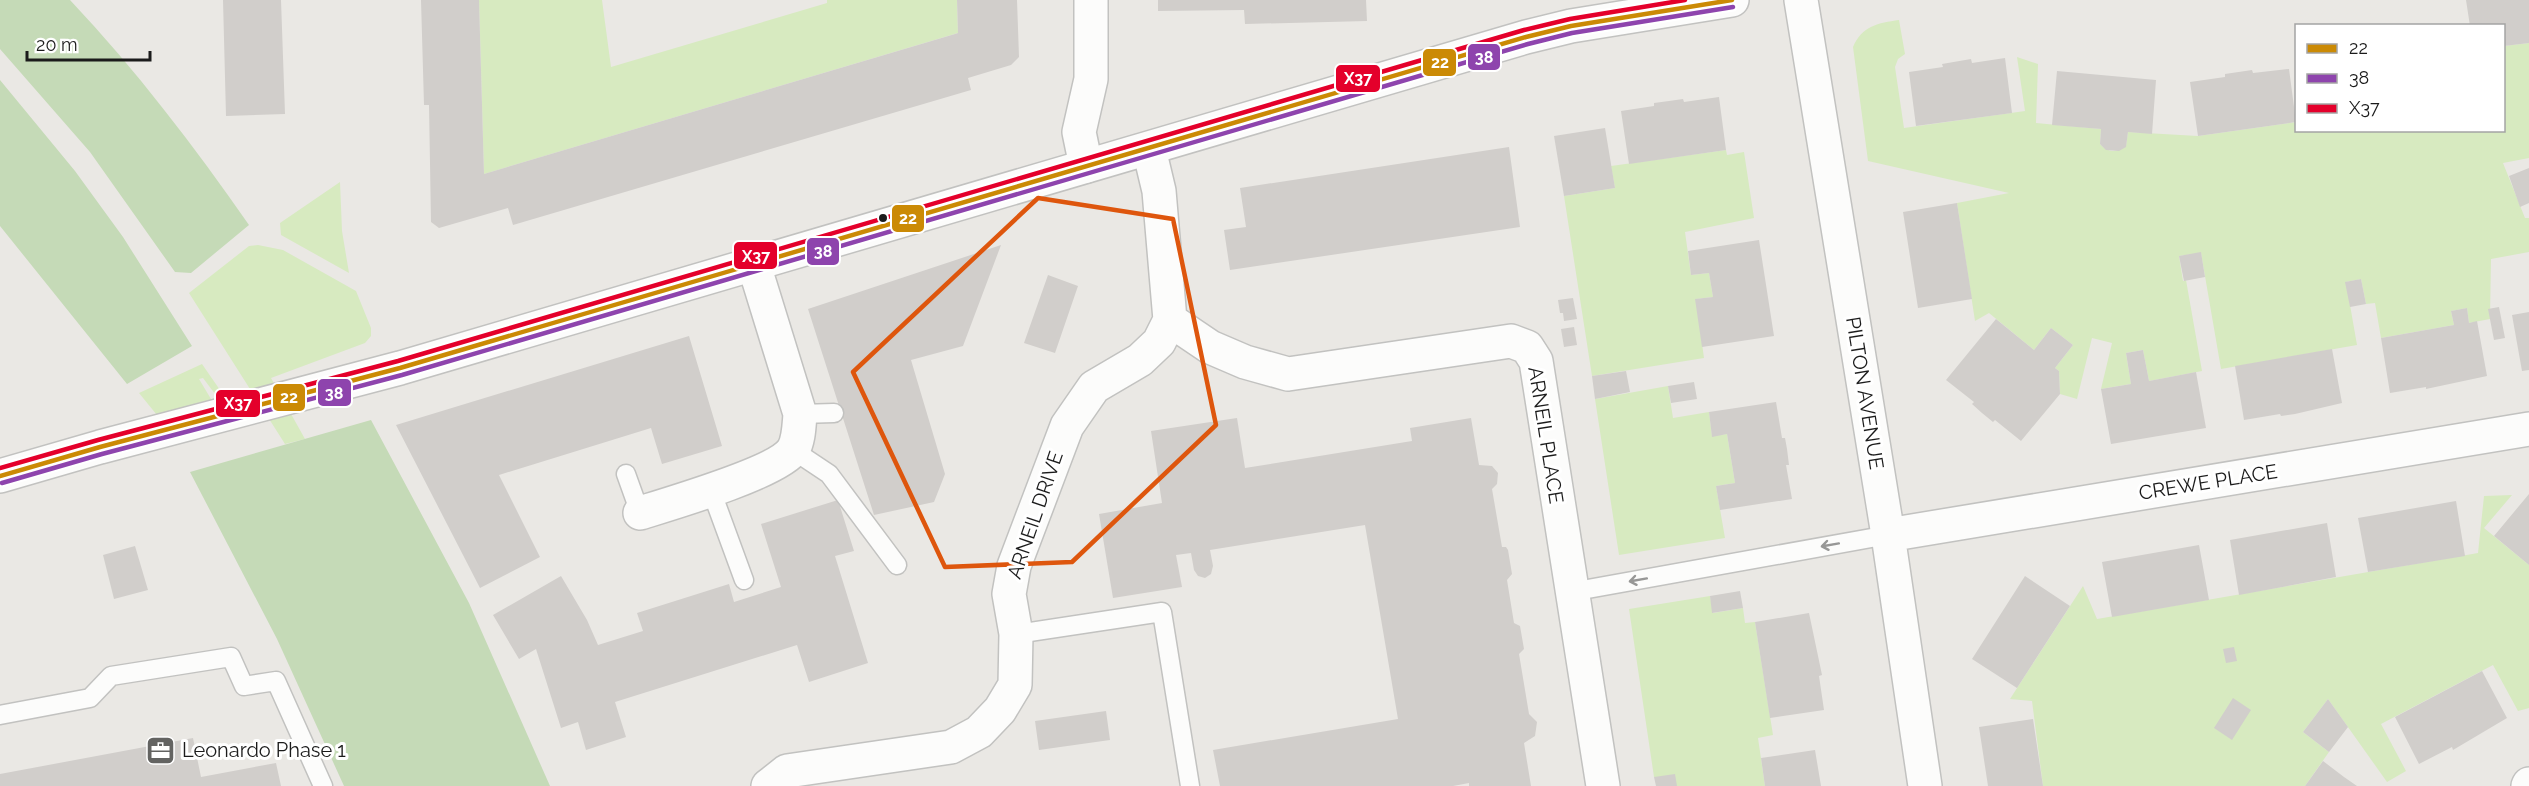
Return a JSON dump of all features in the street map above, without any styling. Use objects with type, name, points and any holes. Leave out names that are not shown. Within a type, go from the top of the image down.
[{"type":"street","points":[[1086,166],[1079,132],[1091,79],[1091,0]]},
{"type":"street","points":[[0,476],[100,447],[400,368],[1149,149],[1390,75],[1526,37],[1581,24],[1732,0]]},
{"type":"street","name":"PILTON AVENUE","points":[[1801,0],[1888,535],[1925,786]]},
{"type":"street","points":[[1149,149],[1160,191],[1170,320]]},
{"type":"street","points":[[640,513],[711,490],[777,464],[793,450],[799,433],[800,414],[754,265]]},
{"type":"street","name":"ARNEIL PLACE","points":[[1170,320],[1210,347],[1245,362],[1288,374],[1501,342],[1511,341],[1527,347],[1536,361],[1603,786]]},
{"type":"street","name":"ARNEIL DRIVE","points":[[768,786],[787,771],[951,747],[980,732],[1000,710],[1015,685],[1016,634],[1010,594],[1014,566],[1067,426],[1094,387],[1140,360],[1160,342],[1170,320]]},
{"type":"street","name":"CREWE PLACE","points":[[1888,535],[2529,429]]},
{"type":"lane","points":[[800,414],[834,413]]},
{"type":"lane","points":[[793,450],[830,474],[897,565]]},
{"type":"lane","points":[[626,474],[640,513]]},
{"type":"lane","points":[[711,490],[744,580]]},
{"type":"lane","points":[[1571,592],[1888,535]]},
{"type":"lane","points":[[1016,634],[1162,612],[1190,786]]},
{"type":"lane","points":[[0,716],[90,698],[111,676],[231,657],[244,686],[276,681],[323,786]]},
{"type":"highlighted area","points":[[1038,198],[1173,219],[1216,425],[1072,562],[945,567],[853,372]]},
{"type":"green space","points":[[0,0],[70,0],[164,109],[249,225],[191,273],[175,272],[90,152],[0,49]]},
{"type":"green space","points":[[479,0],[602,0],[611,67],[827,3],[827,0],[957,0],[958,33],[484,174]]},
{"type":"green space","points":[[1899,20],[1905,54],[1898,59],[1895,67],[1904,128],[2025,111],[2017,57],[2038,64],[2036,123],[2101,129],[2100,144],[2112,151],[2126,146],[2128,132],[2198,136],[2295,122],[2295,132],[2505,132],[2505,46],[2529,43],[2529,158],[2503,163],[2525,218],[2529,218],[2529,252],[2491,259],[2490,319],[2469,323],[2467,308],[2451,311],[2454,325],[2381,338],[2375,303],[2366,304],[2361,279],[2346,282],[2357,345],[2221,369],[2201,253],[2179,256],[2183,281],[2186,280],[2202,371],[2149,381],[2143,350],[2126,353],[2131,384],[2101,389],[2112,343],[2092,338],[2077,399],[2060,394],[2059,371],[2055,368],[2073,345],[2051,328],[2034,350],[1989,313],[1975,321],[1957,203],[2009,193],[1868,161],[1853,47],[1866,30]]},
{"type":"green space","points":[[0,80],[75,171],[123,237],[192,346],[127,384],[0,226]]},
{"type":"green space","points":[[1726,150],[1727,155],[1744,152],[1754,218],[1685,232],[1691,275],[1709,273],[1713,297],[1696,299],[1704,358],[1592,376],[1564,196],[1615,188],[1611,166]]},
{"type":"green space","points":[[340,182],[342,231],[349,273],[281,235],[280,223]]},
{"type":"green space","points":[[258,245],[283,250],[356,291],[371,328],[371,336],[365,343],[271,378],[305,439],[285,444],[189,293],[249,246]]},
{"type":"green space","points":[[202,364],[220,390],[215,394],[203,378],[199,379],[214,404],[161,420],[139,393]]},
{"type":"green space","points":[[1668,386],[1673,418],[1709,412],[1712,436],[1727,434],[1735,483],[1716,486],[1725,538],[1619,555],[1595,399]]},
{"type":"green space","points":[[371,420],[469,603],[550,786],[344,786],[277,639],[190,472]]},
{"type":"green space","points":[[2512,495],[2484,528],[2529,565],[2529,708],[2518,711],[2493,665],[2381,724],[2406,771],[2387,782],[2328,699],[2303,732],[2329,752],[2305,786],[2043,786],[2032,701],[2010,699],[2083,586],[2097,619],[2478,553],[2484,496]]},
{"type":"green space","points":[[1710,596],[1713,613],[1743,608],[1745,623],[1755,622],[1773,735],[1758,738],[1765,786],[1677,786],[1654,777],[1629,609]]},
{"type":"building","points":[[223,0],[281,0],[285,114],[226,116]]},
{"type":"building","points":[[421,0],[479,0],[484,174],[958,33],[957,0],[1017,0],[1019,57],[1011,65],[968,78],[971,90],[513,225],[508,208],[439,228],[431,222],[429,105],[424,105]]},
{"type":"building","points":[[1158,0],[1366,0],[1367,21],[1245,24],[1244,10],[1158,11]]},
{"type":"building","points":[[2466,0],[2529,0],[2529,43],[2505,46],[2505,24],[2470,24]]},
{"type":"building","points":[[2005,58],[2012,113],[1916,126],[1909,72],[1943,67],[1942,64],[1971,59],[1972,63]]},
{"type":"building","points":[[2289,69],[2295,122],[2198,136],[2190,82],[2252,70],[2253,73]]},
{"type":"building","points":[[2057,71],[2156,80],[2152,134],[2128,132],[2126,147],[2119,151],[2106,150],[2100,144],[2101,129],[2052,125]]},
{"type":"building","points":[[1719,97],[1726,150],[1629,164],[1621,111],[1654,106],[1654,103]]},
{"type":"building","points":[[1605,128],[1615,188],[1564,196],[1554,136]]},
{"type":"building","points":[[1509,147],[1520,227],[1230,270],[1224,230],[1246,227],[1240,188]]},
{"type":"building","points":[[2529,168],[2529,203],[2520,207],[2509,176]]},
{"type":"building","points":[[1957,203],[1972,299],[1918,308],[1903,212]]},
{"type":"building","points":[[1759,240],[1774,336],[1702,347],[1695,299],[1713,297],[1709,273],[1691,275],[1688,251]]},
{"type":"building","points":[[1001,245],[963,346],[911,360],[945,474],[934,502],[874,515],[808,309]]},
{"type":"building","points":[[2201,252],[2205,277],[2184,281],[2179,256]]},
{"type":"building","points":[[1048,275],[1078,286],[1055,353],[1024,343]]},
{"type":"building","points":[[2361,279],[2366,304],[2350,307],[2345,282]]},
{"type":"building","points":[[1573,298],[1577,319],[1564,321],[1558,300]]},
{"type":"building","points":[[2499,307],[2505,338],[2494,340],[2488,309]]},
{"type":"building","points":[[2467,308],[2469,323],[2477,321],[2487,376],[2426,389],[2426,387],[2390,393],[2381,338],[2454,325],[2451,311]]},
{"type":"building","points":[[2529,312],[2529,370],[2522,371],[2512,315]]},
{"type":"building","points":[[1996,319],[2034,350],[2051,328],[2073,345],[2055,368],[2059,371],[2060,394],[2021,441],[1995,420],[1993,422],[1972,404],[1974,402],[1946,380]]},
{"type":"building","points":[[1574,327],[1577,345],[1564,347],[1561,329]]},
{"type":"building","points":[[689,336],[722,446],[662,464],[651,428],[499,475],[540,557],[480,588],[396,425]]},
{"type":"building","points":[[2332,349],[2342,403],[2295,414],[2244,420],[2235,366]]},
{"type":"building","points":[[2143,350],[2149,381],[2196,372],[2206,428],[2111,444],[2101,389],[2131,384],[2126,353]]},
{"type":"building","points":[[1626,371],[1630,392],[1595,399],[1592,376]]},
{"type":"building","points":[[1694,382],[1697,399],[1671,403],[1668,386]]},
{"type":"building","points":[[1776,402],[1782,438],[1785,438],[1787,449],[1789,465],[1786,465],[1792,499],[1720,510],[1716,486],[1735,483],[1727,434],[1712,437],[1709,412]]},
{"type":"building","points":[[1237,418],[1245,468],[1412,441],[1410,428],[1471,418],[1479,465],[1492,466],[1498,473],[1497,484],[1492,489],[1502,547],[1508,550],[1512,574],[1507,580],[1514,623],[1520,626],[1524,649],[1519,654],[1529,714],[1537,722],[1535,736],[1524,743],[1531,786],[1469,786],[1469,783],[1453,786],[1220,786],[1213,750],[1398,719],[1365,525],[1210,550],[1213,566],[1211,574],[1205,578],[1198,576],[1194,570],[1191,553],[1176,555],[1182,587],[1113,598],[1099,514],[1162,503],[1151,431]]},
{"type":"building","points":[[2529,494],[2529,565],[2494,536]]},
{"type":"building","points":[[838,500],[854,551],[835,556],[868,663],[809,682],[797,645],[615,702],[626,737],[586,750],[578,722],[561,728],[536,649],[519,659],[493,615],[561,576],[587,620],[598,645],[643,631],[637,613],[729,584],[734,602],[781,587],[761,524]]},
{"type":"building","points":[[2456,501],[2465,556],[2368,572],[2358,518]]},
{"type":"building","points":[[2327,523],[2336,577],[2239,595],[2230,540]]},
{"type":"building","points":[[2199,545],[2209,600],[2112,617],[2102,562]]},
{"type":"building","points":[[135,546],[148,590],[114,599],[103,555]]},
{"type":"building","points":[[2025,576],[2070,606],[2017,688],[1972,659]]},
{"type":"building","points":[[1740,591],[1743,608],[1712,613],[1710,596]]},
{"type":"building","points":[[1809,613],[1822,675],[1819,676],[1824,710],[1770,718],[1755,622]]},
{"type":"building","points":[[2234,647],[2237,661],[2226,663],[2223,649]]},
{"type":"building","points":[[2482,671],[2507,718],[2453,750],[2452,747],[2419,764],[2395,717]]},
{"type":"building","points":[[2233,698],[2251,710],[2232,740],[2214,728]]},
{"type":"building","points":[[2328,699],[2348,727],[2329,752],[2303,732]]},
{"type":"building","points":[[1106,711],[1110,740],[1039,750],[1035,721]]},
{"type":"building","points":[[2033,719],[2043,786],[1988,786],[1979,727]]},
{"type":"building","name":"Leonardo Phase 1","points":[[193,738],[201,777],[276,763],[281,786],[0,786],[0,774]]},
{"type":"building","points":[[1815,750],[1821,786],[1765,786],[1761,758]]},
{"type":"building","points":[[2323,761],[2344,777],[2357,786],[2305,786]]},
{"type":"building","points":[[1675,774],[1677,786],[1656,786],[1654,777]]},
{"type":"transit line","name":"X37","points":[[0,468],[398,361],[1524,30],[1570,19],[1685,0]]},
{"type":"transit line","name":"22","points":[[0,476],[100,447],[400,368],[1526,37],[1571,26],[1732,0]]},
{"type":"transit line","name":"38","points":[[2,483],[102,454],[402,375],[1528,44],[1572,33],[1733,7]]},
{"type":"place","name":"Leonardo Phase 1","points":[[161,750]]}]
